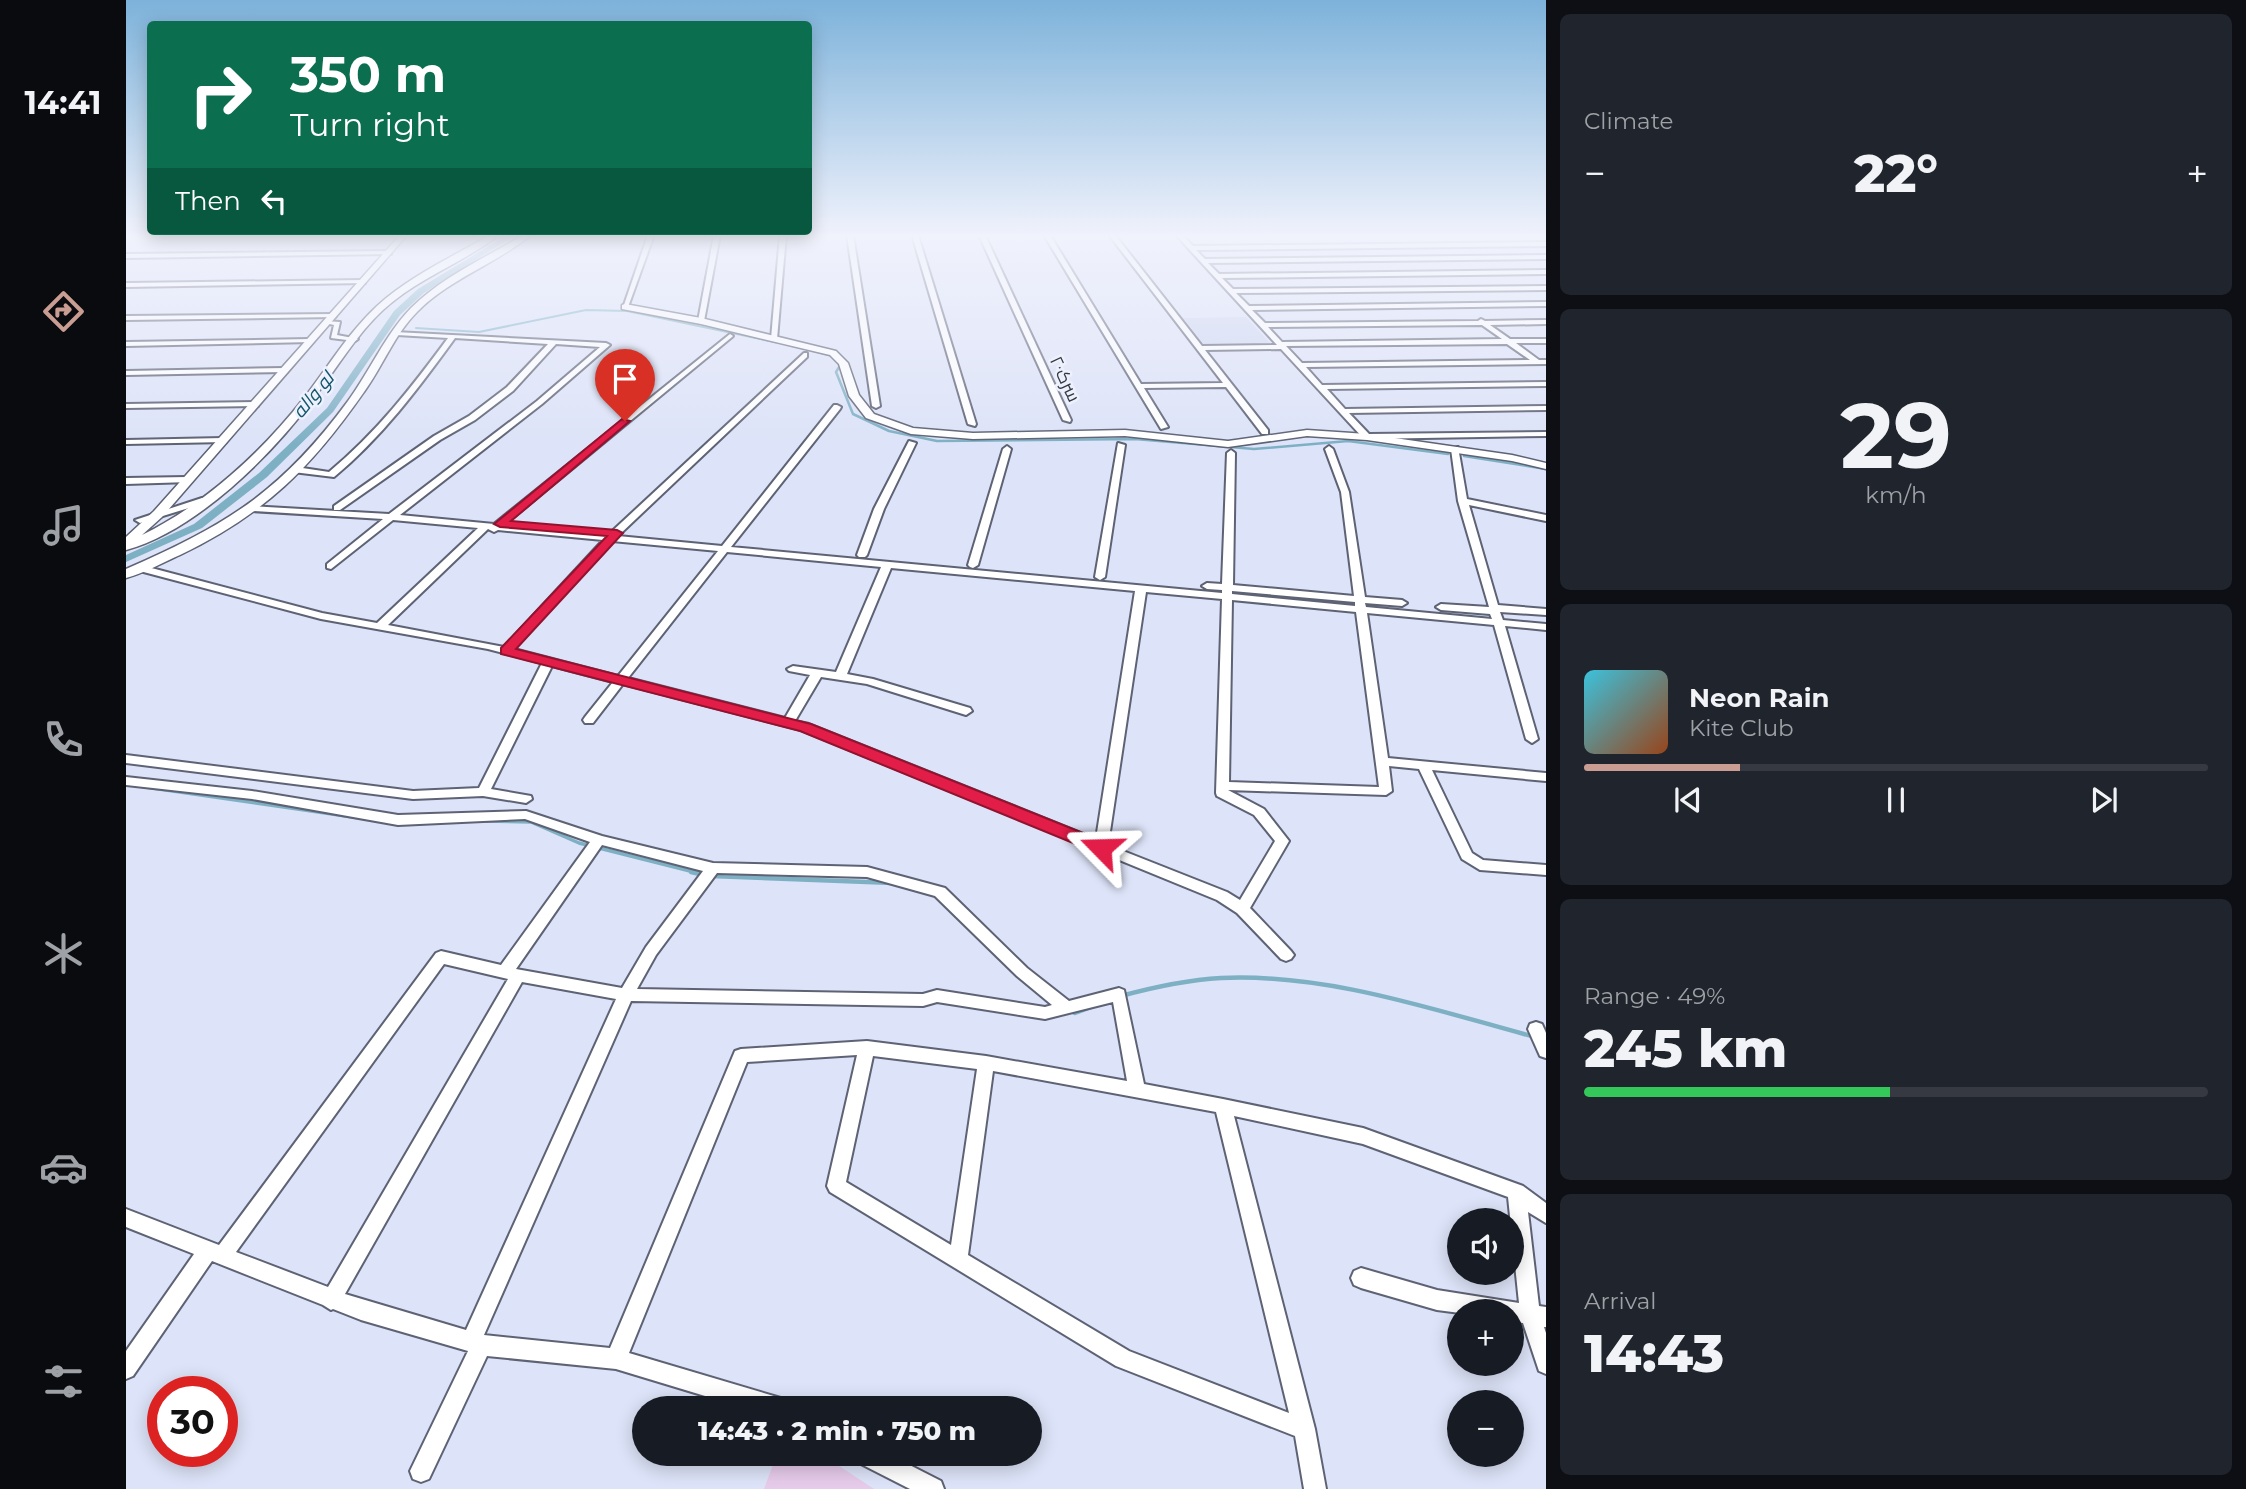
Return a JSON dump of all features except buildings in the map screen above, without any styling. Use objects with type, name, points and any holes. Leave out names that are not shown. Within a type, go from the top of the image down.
[{"type":"street","points":[[126,545],[155,517],[343,304]]},
{"type":"street","points":[[126,545],[140,542],[202,501],[262,452],[386,304]]},
{"type":"street","points":[[126,574],[190,547],[256,505],[296,470],[364,386],[397,333],[421,304]]},
{"type":"street","points":[[701,321],[704,304]]},
{"type":"street","points":[[774,339],[777,304]]},
{"type":"street","points":[[861,304],[876,406]]},
{"type":"street","points":[[936,304],[972,424]]},
{"type":"street","name":"سرک۲۰","points":[[1014,304],[1067,420]]},
{"type":"street","points":[[1090,304],[1164,427]]},
{"type":"street","points":[[1166,304],[1265,432]]},
{"type":"street","points":[[1244,304],[1367,436],[1546,466]]},
{"type":"street","points":[[1247,308],[1504,304]]},
{"type":"street","points":[[1460,305],[1546,369]]},
{"type":"street","points":[[625,307],[701,321],[833,353],[843,363],[854,396],[870,416],[911,431],[973,436],[1125,433],[1228,444],[1307,433],[1367,436],[1546,434]]},
{"type":"street","points":[[126,318],[330,319],[338,323],[333,337],[355,339]]},
{"type":"street","points":[[1263,325],[1546,322]]},
{"type":"street","points":[[331,566],[393,514],[553,394],[606,345],[397,333]]},
{"type":"street","points":[[380,626],[493,527],[730,336]]},
{"type":"street","points":[[296,470],[331,475],[363,450],[421,381],[452,337]]},
{"type":"street","points":[[126,344],[310,341]]},
{"type":"street","points":[[1200,348],[1546,341]]},
{"type":"street","points":[[337,508],[437,438],[472,418],[510,388],[554,342]]},
{"type":"street","points":[[506,651],[613,536],[804,355]]},
{"type":"street","points":[[1300,365],[1546,362]]},
{"type":"street","points":[[126,373],[284,370]]},
{"type":"street","points":[[1321,387],[1546,384]]},
{"type":"street","points":[[1140,386],[1229,385]]},
{"type":"street","points":[[126,406],[255,404]]},
{"type":"street","points":[[589,720],[837,407]]},
{"type":"street","points":[[1343,411],[1546,408]]},
{"type":"street","points":[[126,442],[223,440]]},
{"type":"street","points":[[862,555],[878,509],[912,443]]},
{"type":"street","points":[[1100,577],[1121,445]]},
{"type":"street","points":[[973,565],[1007,449]]},
{"type":"street","points":[[1222,786],[1386,791],[1345,492],[1329,449]]},
{"type":"street","points":[[1455,449],[1463,501],[1532,738]]},
{"type":"street","points":[[1231,453],[1222,793],[1259,812],[1282,841],[1242,909]]},
{"type":"street","points":[[126,481],[187,480]]},
{"type":"street","points":[[126,520],[155,517],[202,501]]},
{"type":"street","points":[[1463,501],[1546,518]]},
{"type":"street","points":[[256,505],[337,508],[493,527],[728,547],[887,565],[1141,588],[1228,592]]},
{"type":"street","points":[[256,505],[393,514],[493,527]]},
{"type":"street","points":[[728,547],[973,565],[1359,604],[1497,614],[1546,612]]},
{"type":"street","points":[[840,677],[887,565]]},
{"type":"street","points":[[140,568],[321,616],[506,651],[805,727],[1222,896],[1242,909],[1286,956]]},
{"type":"street","points":[[1101,848],[1141,588]]},
{"type":"street","points":[[1497,614],[1546,627]]},
{"type":"street","points":[[484,793],[548,662]]},
{"type":"street","points":[[793,668],[869,681],[966,710]]},
{"type":"street","points":[[788,723],[817,673]]},
{"type":"street","points":[[126,759],[414,795],[484,793],[526,799]]},
{"type":"street","points":[[1382,761],[1546,778]]},
{"type":"street","points":[[1423,764],[1467,856],[1480,865],[1546,870]]},
{"type":"street","points":[[126,781],[252,795],[398,820],[526,815],[599,840],[713,868],[867,872],[940,892],[1022,972],[1066,1007]]},
{"type":"street","points":[[331,1300],[512,974],[599,840]]},
{"type":"street","points":[[421,1471],[628,995],[651,951],[713,868]]},
{"type":"street","points":[[126,1369],[441,957],[512,974],[628,995],[923,1000],[937,996],[1045,1013],[1119,994],[1137,1091]]},
{"type":"street","points":[[1536,1029],[1546,1051]]},
{"type":"street","points":[[616,1359],[741,1056],[867,1048],[986,1063],[1223,1106],[1363,1136],[1517,1192],[1546,1214]]},
{"type":"street","points":[[867,1048],[836,1186],[1123,1359],[1304,1429]]},
{"type":"street","points":[[958,1259],[986,1063]]},
{"type":"street","points":[[1223,1106],[1304,1429],[1315,1489]]},
{"type":"street","points":[[1517,1192],[1529,1314],[1546,1364]]},
{"type":"street","points":[[126,1218],[331,1300],[476,1343],[616,1359],[740,1396]]},
{"type":"street","points":[[1361,1278],[1447,1302]]},
{"type":"street","points":[[888,1466],[933,1489]]},
{"type":"shaded area","points":[[1246,317],[1272,345],[1204,345],[1183,318]]},
{"type":"shaded area","points":[[773,1466],[839,1466],[874,1489],[764,1489]]},
{"type":"waterway","name":"لو واله","points":[[126,559],[198,526],[263,475],[330,410],[397,313],[406,304]]},
{"type":"waterway","points":[[416,328],[479,332],[586,310],[627,311],[779,343]]},
{"type":"waterway","points":[[807,349],[833,356]]},
{"type":"waterway","points":[[841,364],[836,372],[853,414],[889,431],[937,441],[1135,439],[1254,449],[1348,441],[1448,454]]},
{"type":"waterway","points":[[1464,456],[1546,469]]},
{"type":"waterway","points":[[138,786],[394,823]]},
{"type":"waterway","points":[[486,821],[531,822],[579,843],[698,873]]},
{"type":"waterway","points":[[691,872],[704,875]]},
{"type":"waterway","points":[[711,876],[893,883]]},
{"type":"waterway","points":[[1121,996],[1170,984],[1208,979],[1261,978],[1301,981],[1419,1005],[1535,1037]]},
{"type":"waterway","points":[[1069,1010],[1075,1013],[1094,1006]]},
{"type":"route","points":[[625,421],[500,524],[617,533],[506,651],[805,727],[1101,848]]}]
